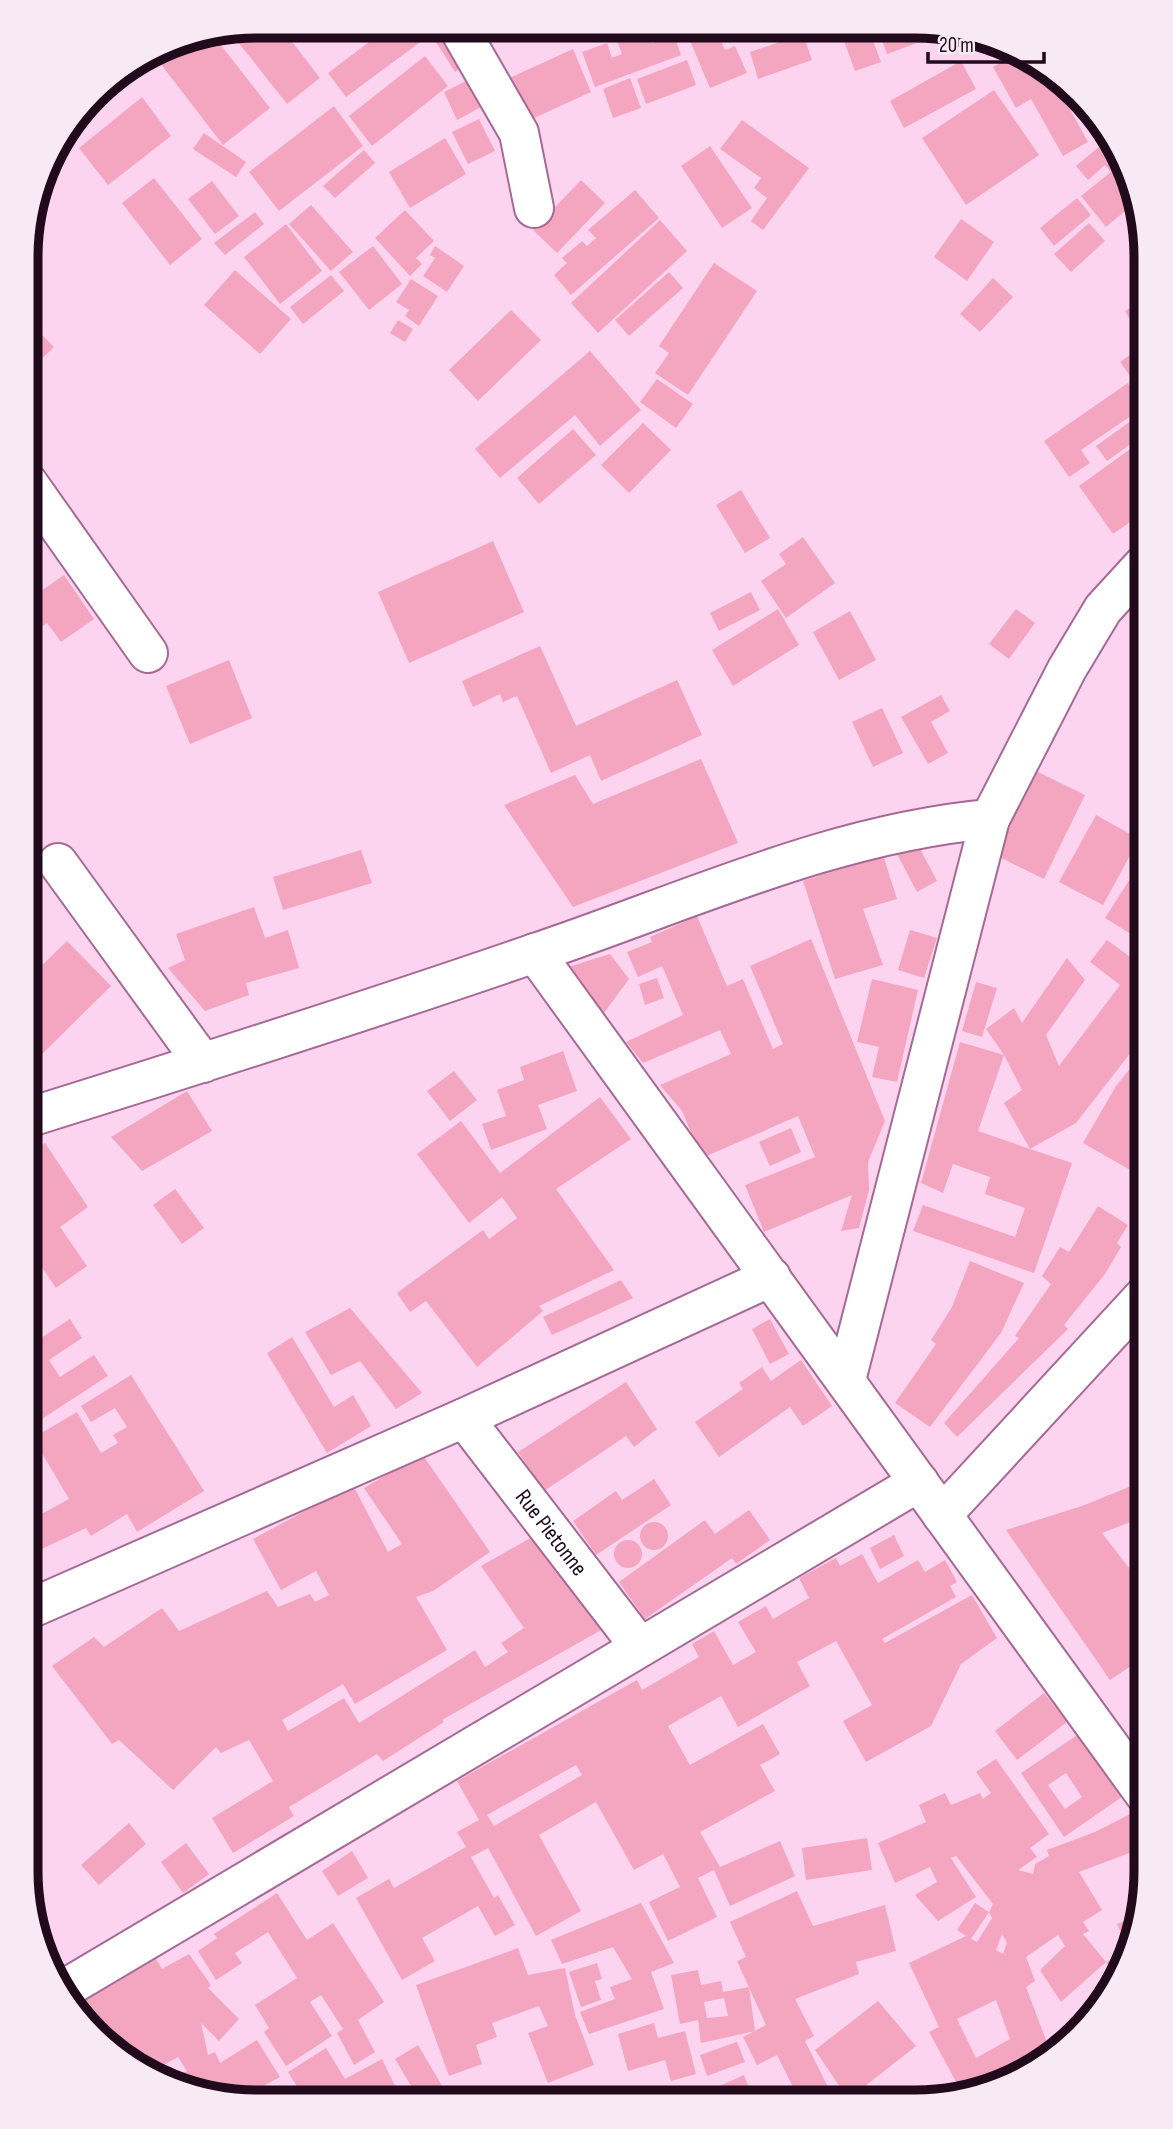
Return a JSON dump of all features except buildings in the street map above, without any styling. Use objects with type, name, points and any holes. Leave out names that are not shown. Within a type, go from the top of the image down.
[{"type":"street","points":[[465,39],[519,133],[534,208]]},
{"type":"street","points":[[38,497],[148,653]]},
{"type":"street","points":[[846,1380],[990,820],[1067,668],[1103,609],[1134,575]]},
{"type":"street","points":[[38,1115],[535,953],[813,855],[934,824],[990,820]]},
{"type":"street","points":[[58,863],[203,1063]]},
{"type":"street","points":[[535,953],[1134,1779]]},
{"type":"street","points":[[38,1604],[464,1418],[771,1277]]},
{"type":"street","points":[[942,1514],[1134,1307]]},
{"type":"street","name":"Rue Pietonne","points":[[464,1418],[640,1647]]},
{"type":"street","points":[[71,1985],[919,1482]]}]
